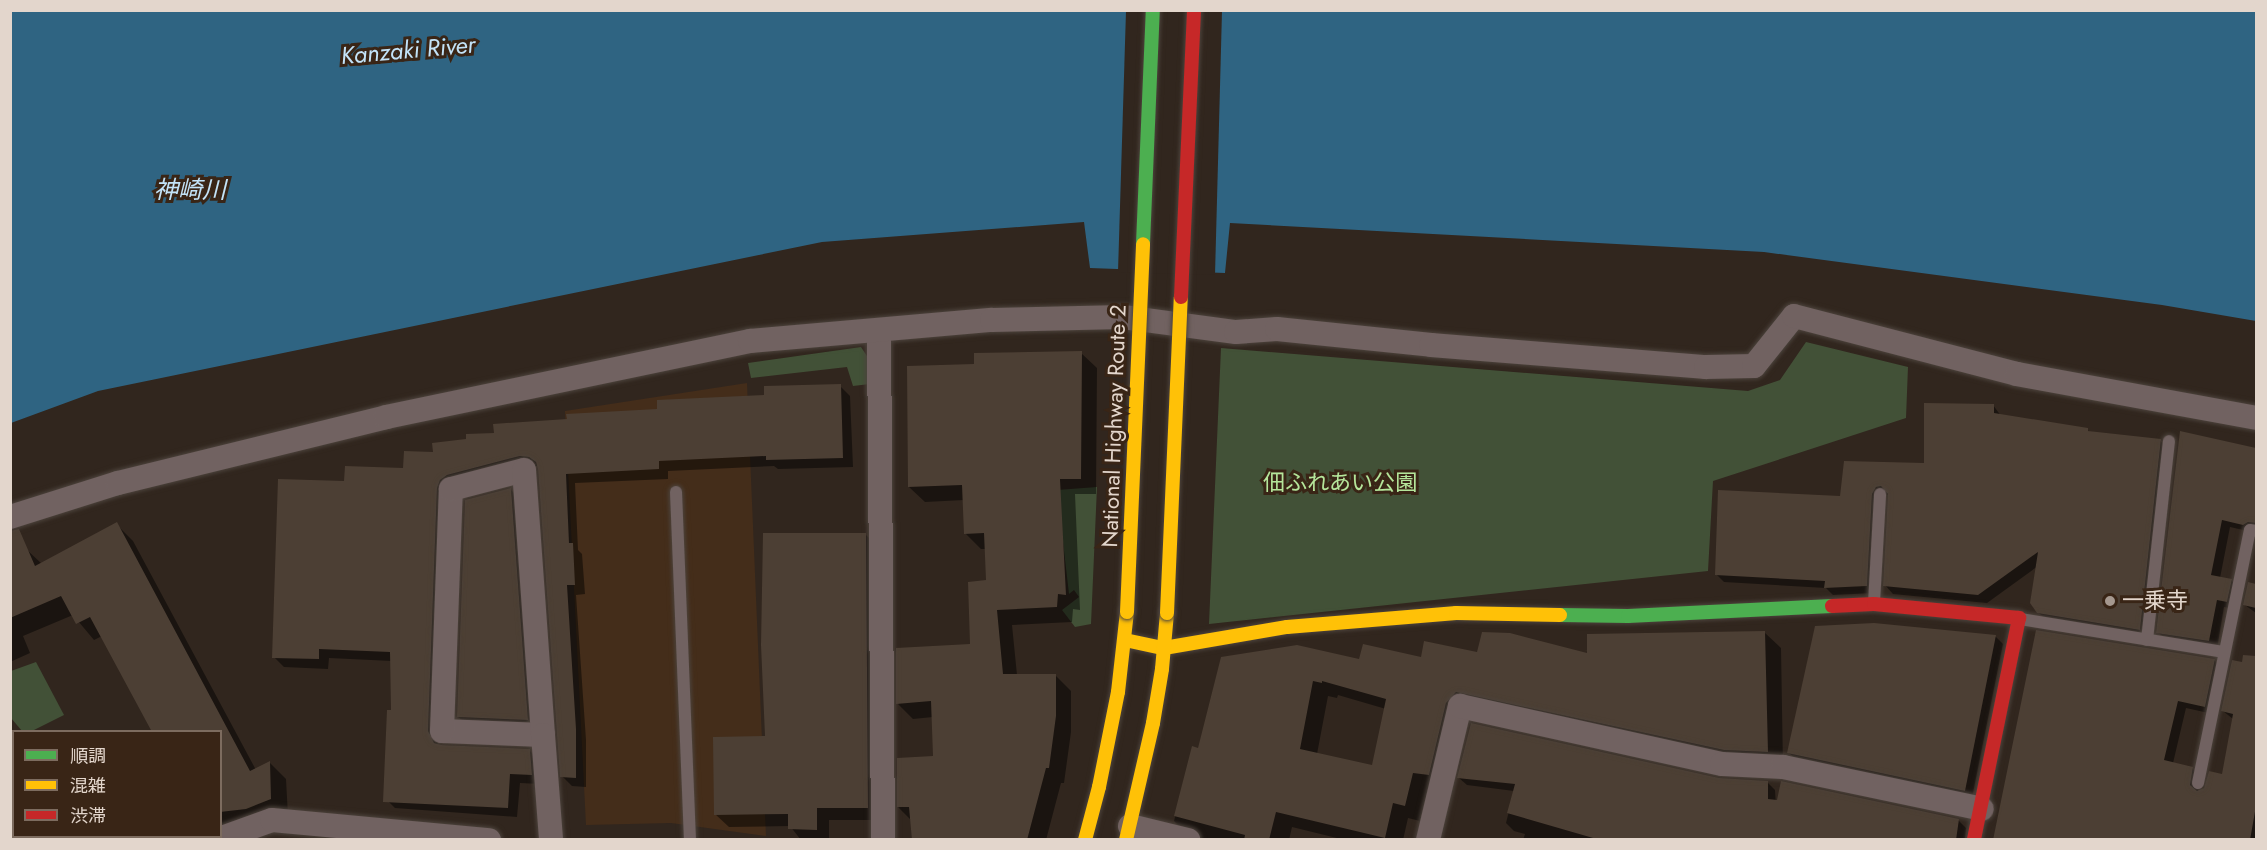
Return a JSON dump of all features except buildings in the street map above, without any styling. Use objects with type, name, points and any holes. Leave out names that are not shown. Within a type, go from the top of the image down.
[{"type":"main road","name":"National Highway Route 2","points":[[1085,840],[1108,745],[1125,640],[1153,10]]},
{"type":"main road","points":[[1128,833],[1153,723],[1167,613],[1194,10]]},
{"type":"main road","points":[[1125,640],[1164,648],[1287,627],[1456,613],[1628,616],[1874,604],[2019,618],[1974,840]]},
{"type":"street","points":[[10,517],[118,483],[386,417],[750,341],[992,320],[1123,317],[1236,332],[1277,329],[1431,345],[1754,366],[1794,316],[2017,374],[2256,418]]},
{"type":"street","points":[[879,330],[883,840]]},
{"type":"street","points":[[543,735],[442,731],[451,489],[524,470],[551,840]]},
{"type":"street","points":[[1428,840],[1460,706],[1722,764],[1783,767],[1982,809]]},
{"type":"street","points":[[222,838],[272,820],[343,833],[489,840]]},
{"type":"street","points":[[1128,833],[1188,840]]},
{"type":"lane","points":[[2147,640],[2169,441]]},
{"type":"lane","points":[[676,492],[690,840]]},
{"type":"lane","points":[[1874,604],[1880,494]]},
{"type":"lane","points":[[2198,783],[2223,652],[2250,530],[2256,531]]},
{"type":"lane","points":[[2019,618],[2223,652]]},
{"type":"shaded area","points":[[747,383],[766,836],[671,823],[586,825],[565,411]]},
{"type":"green space","name":"佃ふれあい公園","points":[[1806,342],[1908,367],[1906,418],[1713,481],[1708,571],[1209,624],[1221,348],[1748,391],[1780,380]]},
{"type":"green space","points":[[861,347],[871,362],[870,384],[853,386],[847,367],[751,378],[748,363]]},
{"type":"green space","points":[[1097,487],[1091,624],[1075,627],[1062,610],[1079,597],[1074,590],[1069,594],[1057,490]]},
{"type":"green space","points":[[36,662],[64,715],[34,730],[21,730],[11,718],[11,671]]},
{"type":"water","name":"神崎川","points":[[11,11],[2256,11],[2256,321],[2162,305],[1764,252],[1230,223],[1225,273],[1090,268],[1084,222],[822,242],[98,391],[11,423]]},
{"type":"pier","points":[[1126,11],[1222,11],[1215,275],[1118,272]]},
{"type":"traffic: fast","points":[[1143,244],[1153,10]]},
{"type":"traffic: fast","points":[[1560,615],[1628,616],[1832,606]]},
{"type":"traffic: slow","points":[[1127,612],[1143,244]]},
{"type":"traffic: slow","points":[[1167,613],[1181,297]]},
{"type":"traffic: slow","points":[[1085,840],[1099,787],[1118,692],[1127,612]]},
{"type":"traffic: slow","points":[[1126,840],[1153,723],[1162,669],[1167,613]]},
{"type":"traffic: slow","points":[[1125,640],[1164,648],[1287,627],[1456,613],[1560,615]]},
{"type":"traffic: jam","points":[[1181,297],[1194,10]]},
{"type":"traffic: jam","points":[[1832,606],[1874,604],[2019,618],[1974,840]]},
{"type":"place","name":"一乗寺","points":[[2110,601]]},
{"type":"water label","name":"Kanzaki River","points":[[408,50]]}]
